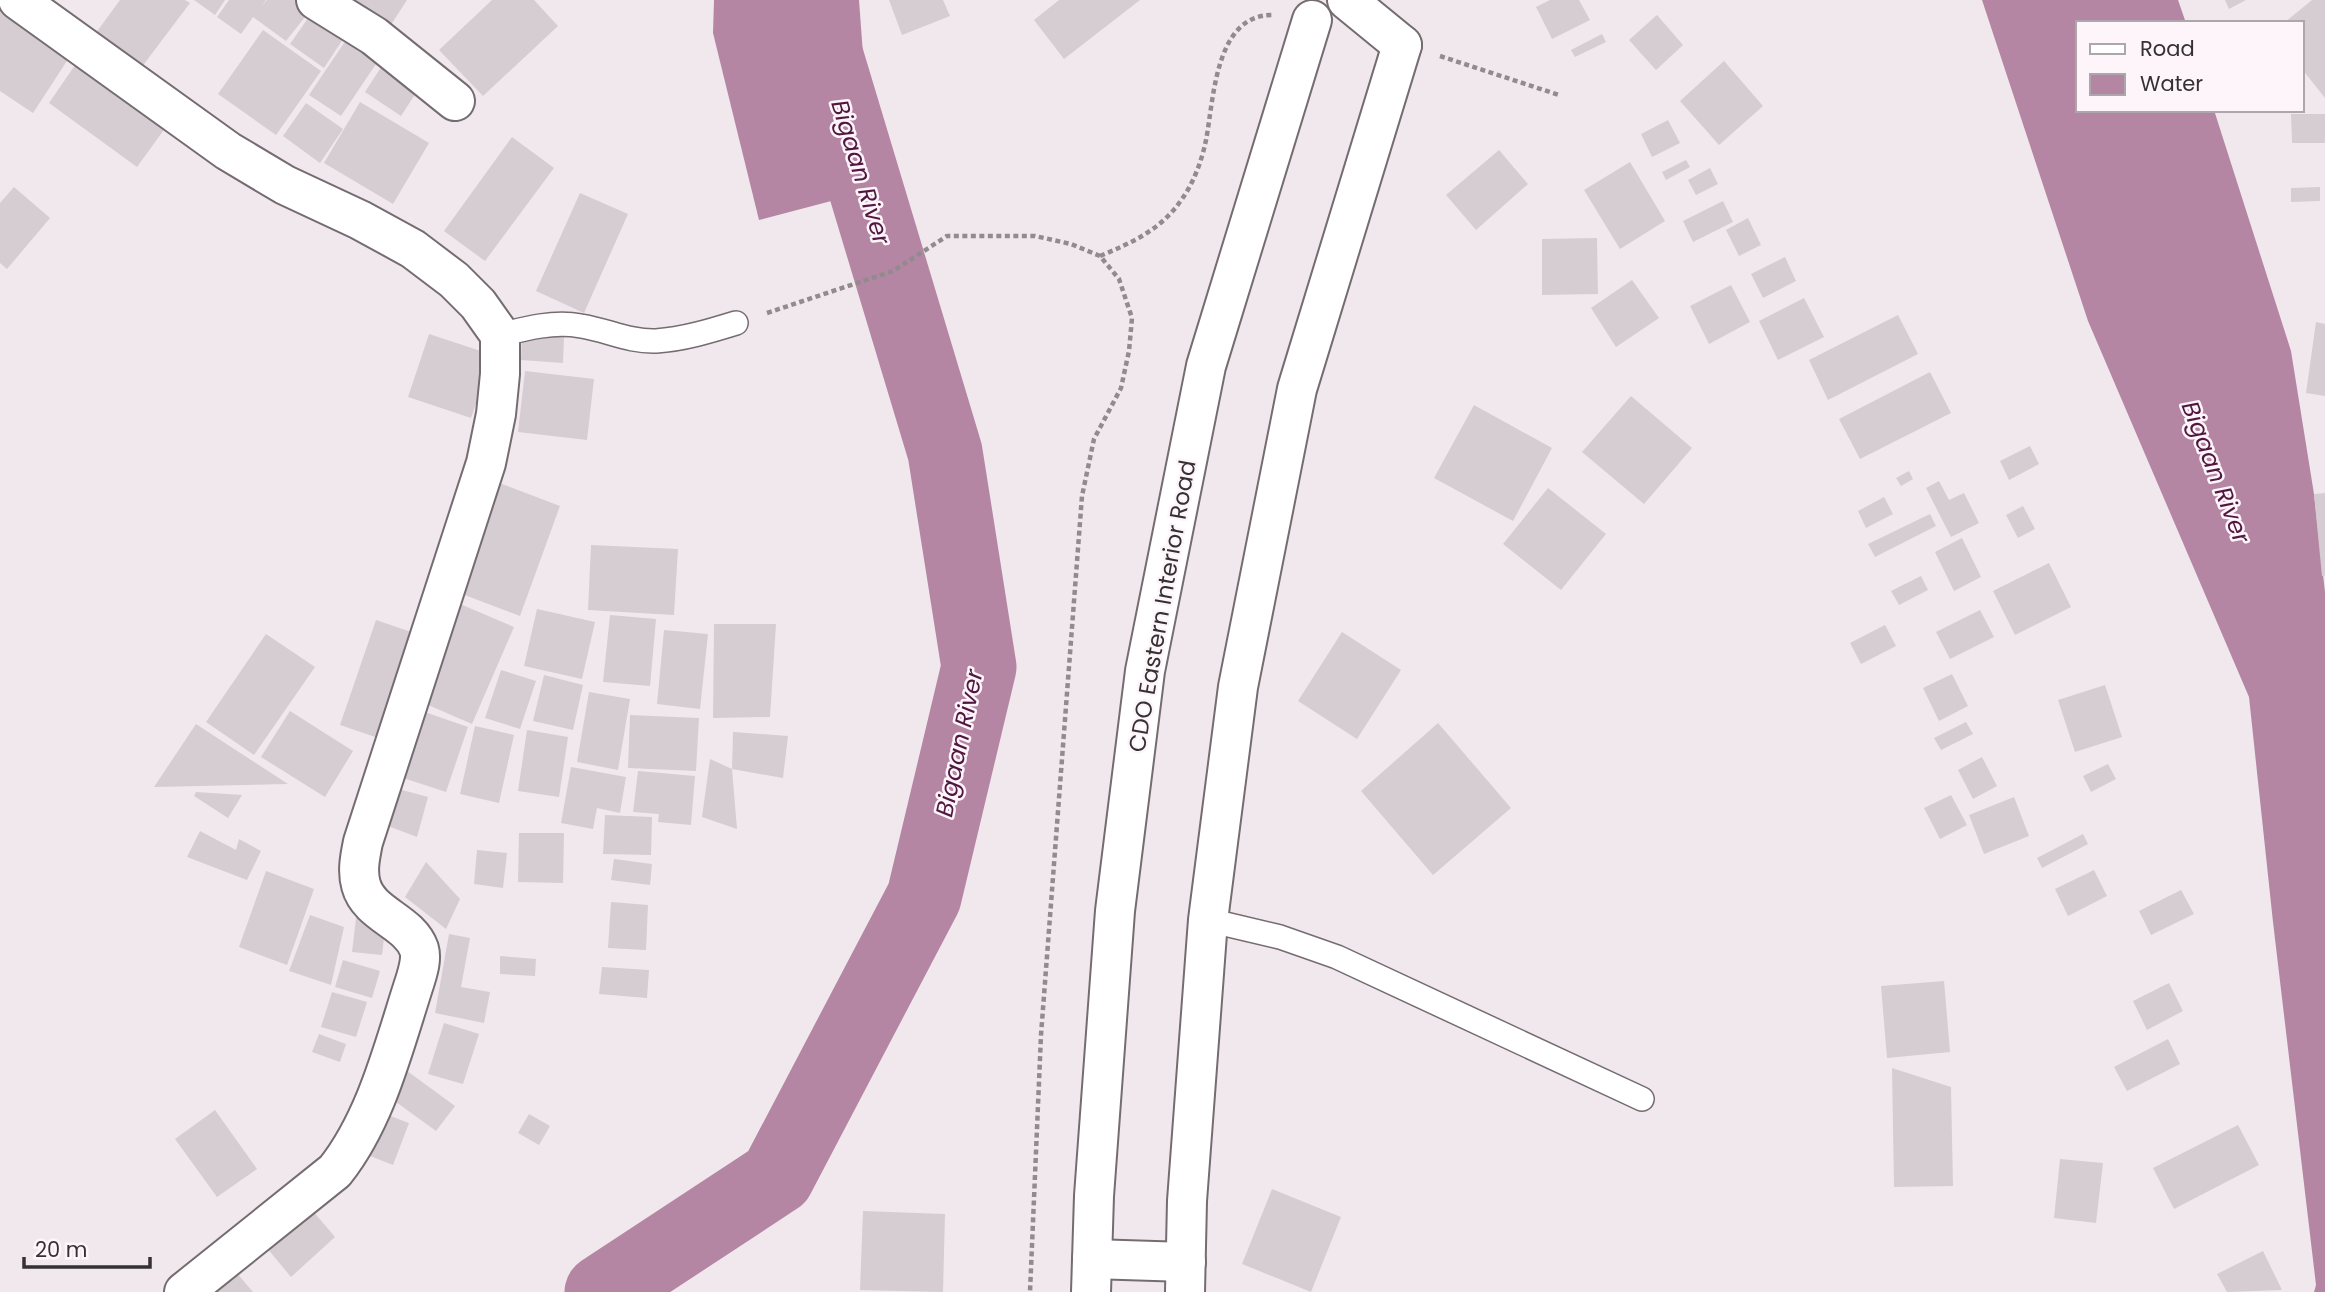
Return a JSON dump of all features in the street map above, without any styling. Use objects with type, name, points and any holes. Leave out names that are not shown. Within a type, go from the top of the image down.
[{"type":"main road","points":[[18,0],[228,151],[285,185],[360,219],[413,249],[454,280],[478,304],[500,335],[496,414],[486,463],[363,842],[358,866],[361,887],[370,902],[411,936],[419,949],[420,962],[415,981],[379,1091],[347,1155],[335,1171],[184,1292]]},
{"type":"main road","points":[[316,0],[374,36],[455,102]]},
{"type":"main road","points":[[1092,1275],[1186,1277],[1187,1200],[1208,920],[1238,687],[1297,389],[1402,45],[1348,0]]},
{"type":"main road","name":"CDO Eastern Interior Road","points":[[1092,1275],[1094,1196],[1115,911],[1145,671],[1206,366],[1312,20]]},
{"type":"lane","points":[[500,335],[556,323],[582,326],[622,338],[655,341],[694,335],[736,323]]},
{"type":"lane","points":[[1208,920],[1280,937],[1337,957],[1642,1099]]},
{"type":"path","points":[[1100,256],[1140,240],[1163,223],[1183,199],[1197,171],[1206,142],[1216,74],[1226,47],[1242,25],[1259,14],[1312,20]]},
{"type":"path","points":[[1402,45],[1472,65],[1559,95]]},
{"type":"path","points":[[736,323],[892,271],[947,236],[1035,236],[1071,244],[1100,256],[1119,279],[1132,318],[1129,351],[1121,388],[1094,439],[1082,496],[1041,1035],[1030,1292]]},
{"type":"water","points":[[714,0],[859,0],[873,190],[759,220],[713,33]]},
{"type":"water","points":[[1982,0],[2178,0],[2185,21],[2076,21],[2076,112],[2215,112],[2291,351],[2314,494],[2325,592],[2325,1292],[2314,1292],[2316,1285],[2249,697],[2088,321]]},
{"type":"building","points":[[0,0],[76,47],[33,113],[0,91]]},
{"type":"building","points":[[120,0],[185,0],[190,3],[135,76],[90,41]]},
{"type":"building","points":[[194,0],[225,0],[215,15]]},
{"type":"building","points":[[229,0],[266,0],[262,6],[267,0],[302,0],[312,8],[286,41],[253,17],[241,34],[217,17]]},
{"type":"building","points":[[333,0],[407,0],[385,34]]},
{"type":"building","points":[[492,0],[534,0],[558,26],[483,96],[439,50]]},
{"type":"building","points":[[889,0],[943,0],[950,16],[902,35]]},
{"type":"building","points":[[1059,0],[1140,0],[1064,59],[1034,20]]},
{"type":"building","points":[[1550,0],[1579,0],[1590,20],[1552,39],[1536,7]]},
{"type":"building","points":[[2225,0],[2246,0],[2229,9]]},
{"type":"building","points":[[2312,0],[2325,0],[2325,98],[2304,72],[2304,21],[2286,21]]},
{"type":"building","points":[[315,8],[349,30],[324,68],[290,44]]},
{"type":"building","points":[[1657,15],[1683,45],[1656,70],[1629,40]]},
{"type":"building","points":[[263,30],[321,71],[276,135],[218,94]]},
{"type":"building","points":[[350,34],[382,55],[341,116],[309,95]]},
{"type":"building","points":[[1602,34],[1606,42],[1575,57],[1571,50]]},
{"type":"building","points":[[82,55],[171,120],[137,167],[49,103]]},
{"type":"building","points":[[387,58],[423,82],[401,116],[365,92]]},
{"type":"building","points":[[1724,61],[1763,106],[1719,145],[1680,101]]},
{"type":"building","points":[[360,102],[429,143],[393,204],[324,163]]},
{"type":"building","points":[[306,103],[343,129],[320,163],[283,136]]},
{"type":"building","points":[[2291,114],[2325,114],[2325,143],[2292,143]]},
{"type":"building","points":[[1668,120],[1680,143],[1652,157],[1641,134]]},
{"type":"building","points":[[512,137],[554,168],[485,261],[444,231]]},
{"type":"building","points":[[1499,150],[1528,184],[1476,230],[1446,195]]},
{"type":"building","points":[[1686,160],[1690,167],[1666,180],[1662,172]]},
{"type":"building","points":[[1630,162],[1665,221],[1620,249],[1584,190]]},
{"type":"building","points":[[1710,168],[1718,184],[1696,195],[1688,180]]},
{"type":"building","points":[[14,187],[50,218],[7,269],[0,263],[0,203]]},
{"type":"building","points":[[2320,187],[2320,201],[2291,202],[2291,188]]},
{"type":"building","points":[[580,193],[628,214],[584,313],[536,291]]},
{"type":"building","points":[[1723,201],[1733,222],[1693,242],[1683,221]]},
{"type":"building","points":[[1748,218],[1761,245],[1739,256],[1726,230]]},
{"type":"building","points":[[1597,238],[1598,294],[1542,295],[1542,239]]},
{"type":"building","points":[[1785,257],[1796,281],[1763,298],[1751,274]]},
{"type":"building","points":[[1632,280],[1659,318],[1616,347],[1591,308]]},
{"type":"building","points":[[1731,285],[1750,322],[1709,344],[1690,306]]},
{"type":"building","points":[[1804,298],[1824,337],[1778,360],[1759,321]]},
{"type":"building","points":[[1898,315],[1918,354],[1828,400],[1809,360]]},
{"type":"building","points":[[2316,322],[2325,324],[2325,396],[2306,393]]},
{"type":"building","points":[[429,334],[493,355],[471,418],[408,397]]},
{"type":"building","points":[[522,334],[564,336],[563,363],[521,360]]},
{"type":"building","points":[[525,371],[594,379],[587,440],[518,432]]},
{"type":"building","points":[[1930,372],[1951,413],[1860,459],[1839,419]]},
{"type":"building","points":[[1631,396],[1692,448],[1644,504],[1582,452]]},
{"type":"building","points":[[1474,405],[1552,448],[1513,521],[1434,478]]},
{"type":"building","points":[[2030,446],[2039,464],[2009,480],[2000,461]]},
{"type":"building","points":[[1909,471],[1913,479],[1901,486],[1896,478]]},
{"type":"building","points":[[494,481],[560,506],[520,616],[454,591]]},
{"type":"building","points":[[1939,481],[1949,500],[1964,493],[1979,523],[1951,537],[1926,488]]},
{"type":"building","points":[[1548,488],[1606,534],[1561,590],[1503,544]]},
{"type":"building","points":[[2325,493],[2325,576],[2322,576],[2314,494]]},
{"type":"building","points":[[1884,497],[1893,514],[1866,528],[1858,511]]},
{"type":"building","points":[[2023,506],[2035,529],[2018,538],[2006,515]]},
{"type":"building","points":[[1930,514],[1936,526],[1875,557],[1868,544]]},
{"type":"building","points":[[1962,538],[1981,577],[1954,591],[1935,552]]},
{"type":"building","points":[[591,545],[678,549],[674,615],[588,610]]},
{"type":"building","points":[[2049,563],[2071,607],[2015,635],[1993,591]]},
{"type":"building","points":[[1921,576],[1928,590],[1899,605],[1891,591]]},
{"type":"building","points":[[453,601],[514,627],[472,724],[412,698]]},
{"type":"building","points":[[537,609],[595,622],[582,679],[524,666]]},
{"type":"building","points":[[1980,610],[1994,637],[1950,659],[1936,632]]},
{"type":"building","points":[[610,615],[656,619],[650,686],[603,682]]},
{"type":"building","points":[[376,620],[420,635],[384,740],[340,725]]},
{"type":"building","points":[[714,624],[776,624],[770,717],[713,718]]},
{"type":"building","points":[[1885,625],[1896,646],[1861,664],[1850,643]]},
{"type":"building","points":[[664,630],[708,634],[700,709],[657,704]]},
{"type":"building","points":[[1342,632],[1401,670],[1357,739],[1298,701]]},
{"type":"building","points":[[266,634],[315,667],[254,755],[206,722]]},
{"type":"building","points":[[501,670],[536,681],[520,729],[485,718]]},
{"type":"building","points":[[1952,674],[1968,706],[1939,721],[1923,688]]},
{"type":"building","points":[[544,675],[583,685],[573,730],[533,721]]},
{"type":"building","points":[[2105,685],[2122,737],[2075,752],[2058,700]]},
{"type":"building","points":[[589,692],[630,699],[618,770],[577,762]]},
{"type":"building","points":[[419,710],[468,727],[446,792],[397,776]]},
{"type":"building","points":[[290,711],[353,751],[325,797],[261,757]]},
{"type":"building","points":[[630,715],[699,718],[696,771],[628,768]]},
{"type":"building","points":[[1966,722],[1973,734],[1941,750],[1934,738]]},
{"type":"building","points":[[1438,723],[1511,808],[1433,875],[1361,791]]},
{"type":"building","points":[[196,724],[288,784],[154,787]]},
{"type":"building","points":[[475,726],[514,735],[499,803],[460,794]]},
{"type":"building","points":[[527,730],[568,737],[559,797],[518,791]]},
{"type":"building","points":[[733,732],[788,736],[783,778],[732,769]]},
{"type":"building","points":[[1982,757],[1997,786],[1973,799],[1958,770]]},
{"type":"building","points":[[710,759],[732,769],[737,829],[702,817]]},
{"type":"building","points":[[2108,764],[2116,779],[2091,792],[2083,776]]},
{"type":"building","points":[[571,767],[626,777],[620,813],[597,808],[593,829],[561,823]]},
{"type":"building","points":[[638,771],[695,776],[691,825],[658,822],[659,814],[633,812]]},
{"type":"building","points":[[395,788],[428,797],[417,837],[380,823]]},
{"type":"building","points":[[196,792],[242,795],[228,818],[194,796]]},
{"type":"building","points":[[1951,795],[1967,825],[1940,839],[1924,808]]},
{"type":"building","points":[[2014,797],[2029,836],[1984,854],[1969,815]]},
{"type":"building","points":[[605,815],[652,817],[651,855],[603,854]]},
{"type":"building","points":[[200,831],[236,850],[239,839],[261,851],[247,880],[187,857]]},
{"type":"building","points":[[519,833],[564,833],[563,883],[518,882]]},
{"type":"building","points":[[2083,834],[2088,844],[2042,868],[2037,858]]},
{"type":"building","points":[[477,850],[507,853],[503,888],[474,884]]},
{"type":"building","points":[[614,859],[652,864],[650,885],[611,880]]},
{"type":"building","points":[[426,862],[460,899],[446,929],[405,897]]},
{"type":"building","points":[[2094,870],[2107,896],[2068,916],[2055,889]]},
{"type":"building","points":[[266,871],[314,889],[287,965],[239,947]]},
{"type":"building","points":[[2181,890],[2194,914],[2151,935],[2139,911]]},
{"type":"building","points":[[611,902],[648,905],[646,950],[608,948]]},
{"type":"building","points":[[310,915],[344,927],[331,985],[289,971]]},
{"type":"building","points":[[356,918],[386,922],[382,955],[352,952]]},
{"type":"building","points":[[449,934],[470,938],[461,987],[490,992],[484,1023],[435,1013]]},
{"type":"building","points":[[500,956],[536,959],[535,976],[500,974]]},
{"type":"building","points":[[343,960],[380,971],[372,998],[335,987]]},
{"type":"building","points":[[602,967],[649,970],[647,998],[599,994]]},
{"type":"building","points":[[1944,981],[1950,1052],[1887,1058],[1881,986]]},
{"type":"building","points":[[2169,983],[2183,1011],[2147,1030],[2133,1001]]},
{"type":"building","points":[[332,992],[367,1002],[356,1037],[321,1027]]},
{"type":"building","points":[[444,1023],[479,1034],[463,1084],[428,1074]]},
{"type":"building","points":[[319,1034],[346,1044],[340,1062],[312,1052]]},
{"type":"building","points":[[2168,1039],[2180,1064],[2127,1091],[2114,1067]]},
{"type":"building","points":[[403,1068],[455,1106],[436,1131],[385,1094]]},
{"type":"building","points":[[1892,1068],[1951,1087],[1953,1186],[1894,1187]]},
{"type":"building","points":[[215,1110],[257,1169],[217,1197],[175,1139]]},
{"type":"building","points":[[377,1111],[409,1123],[393,1165],[360,1152]]},
{"type":"building","points":[[529,1114],[550,1126],[539,1145],[518,1133]]},
{"type":"building","points":[[2238,1125],[2259,1165],[2174,1209],[2153,1168]]},
{"type":"building","points":[[2060,1159],[2103,1163],[2096,1223],[2054,1218]]},
{"type":"building","points":[[1272,1189],[1341,1217],[1311,1292],[1242,1264]]},
{"type":"building","points":[[306,1203],[335,1237],[291,1277],[262,1242]]},
{"type":"building","points":[[863,1211],[945,1214],[943,1292],[860,1290]]},
{"type":"building","points":[[2263,1251],[2282,1290],[2227,1292],[2217,1274]]},
{"type":"building","points":[[229,1264],[253,1292],[192,1292]]},
{"type":"waterway","name":"Bigaan River","points":[[602,1292],[777,1177],[924,897],[979,667],[945,452],[809,0]]}]
